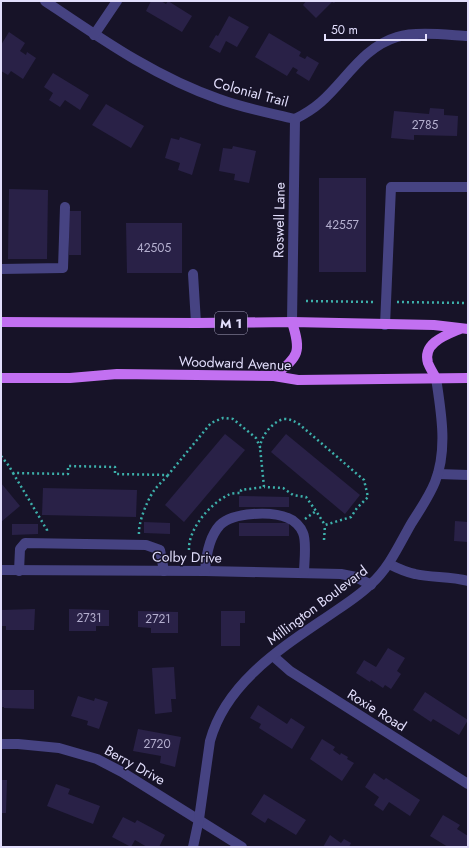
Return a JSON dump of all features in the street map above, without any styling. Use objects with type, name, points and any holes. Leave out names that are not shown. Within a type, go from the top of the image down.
[{"type":"main road","name":"M 1","points":[[1,322],[292,322],[434,325],[464,329]]},
{"type":"main road","points":[[274,376],[291,362],[296,353],[296,338],[292,322]]},
{"type":"main road","points":[[436,378],[428,364],[427,355],[431,346],[439,339],[464,329]]},
{"type":"main road","name":"Woodward Avenue","points":[[1,378],[70,378],[117,374],[274,376],[298,380],[468,378]]},
{"type":"street","name":"Colonial Trail","points":[[45,1],[94,35],[143,64],[189,88],[220,100],[295,119],[309,112],[321,103],[365,55],[385,41],[399,36],[411,35],[468,36]]},
{"type":"street","points":[[94,35],[117,1]]},
{"type":"street","name":"Roswell Lane","points":[[292,322],[295,119]]},
{"type":"street","points":[[385,325],[391,187],[468,187]]},
{"type":"street","points":[[1,269],[64,268],[65,207]]},
{"type":"street","points":[[193,274],[196,323]]},
{"type":"street","name":"Millington Boulevard","points":[[193,847],[199,819],[207,754],[218,717],[240,686],[261,665],[371,585],[388,564],[431,492],[438,474],[442,442],[440,401],[436,378]]},
{"type":"street","points":[[438,474],[468,475]]},
{"type":"street","points":[[206,571],[206,559],[212,538],[221,524],[234,518],[249,514],[273,514],[289,518],[298,525],[304,534],[304,573]]},
{"type":"street","points":[[19,570],[20,549],[25,543],[146,545],[160,550],[164,571]]},
{"type":"street","points":[[388,564],[404,571],[416,574],[452,577],[468,581]]},
{"type":"street","name":"Colby Drive","points":[[1,570],[304,573],[349,575],[371,585]]},
{"type":"street","name":"Roxie Road","points":[[273,656],[290,671],[468,784]]},
{"type":"street","name":"Berry Drive","points":[[1,744],[59,748],[97,759],[122,772],[242,847]]},
{"type":"path","points":[[138,528],[153,492],[211,423],[223,418],[234,419],[256,438],[260,447]]},
{"type":"path","points":[[264,487],[260,440],[278,421],[286,419],[292,420],[364,480],[368,497],[356,508],[351,517],[325,526]]},
{"type":"path","points":[[1,456],[9,466],[47,530]]},
{"type":"path","points":[[13,473],[68,474],[68,466],[115,467],[115,474],[168,475]]},
{"type":"path","points":[[189,550],[192,533],[200,520],[216,504],[229,494],[240,493],[241,490],[264,487],[283,488],[293,495],[306,497],[325,526],[324,540]]},
{"type":"building","points":[[151,1],[161,1],[166,4],[168,1],[192,16],[182,32],[146,11]]},
{"type":"building","points":[[306,1],[336,1],[334,3],[332,2],[316,18],[303,5]]},
{"type":"building","points":[[229,16],[249,27],[237,47],[226,41],[220,53],[209,47],[216,35],[218,36]]},
{"type":"building","points":[[9,32],[25,43],[20,51],[26,55],[27,52],[36,58],[23,79],[11,71],[8,75],[1,71],[1,45]]},
{"type":"building","points":[[269,33],[301,52],[299,56],[305,59],[307,56],[319,63],[309,81],[296,73],[298,70],[293,67],[287,76],[255,57]]},
{"type":"building","points":[[53,73],[89,95],[80,110],[65,100],[60,107],[49,100],[53,93],[44,87]]},
{"type":"building","points":[[106,104],[144,126],[131,148],[92,125]]},
{"type":"building","points":[[430,108],[444,109],[444,115],[458,116],[457,136],[414,135],[414,140],[391,138],[394,111],[429,114]]},
{"type":"building","points":[[180,137],[201,144],[192,175],[178,170],[180,163],[165,158],[171,138],[179,140]]},
{"type":"building","points":[[233,146],[256,151],[249,183],[234,180],[235,174],[219,171],[223,148],[232,149]]},
{"type":"building","points":[[319,178],[366,178],[366,272],[319,272]]},
{"type":"building","points":[[9,189],[48,190],[47,259],[8,259]]},
{"type":"building","points":[[69,211],[81,211],[81,255],[69,255]]},
{"type":"building","points":[[126,223],[182,223],[182,273],[127,273]]},
{"type":"building","points":[[225,434],[245,450],[184,522],[165,505]]},
{"type":"building","points":[[286,434],[360,495],[345,514],[271,452]]},
{"type":"building","points":[[1,483],[20,506],[1,522]]},
{"type":"building","points":[[43,488],[137,490],[136,517],[42,515]]},
{"type":"building","points":[[239,496],[289,497],[289,507],[239,507]]},
{"type":"building","points":[[455,521],[468,522],[468,542],[454,541]]},
{"type":"building","points":[[144,522],[170,523],[170,534],[144,533]]},
{"type":"building","points":[[239,523],[289,523],[289,536],[239,536]]},
{"type":"building","points":[[12,524],[38,524],[38,534],[12,535]]},
{"type":"building","points":[[35,609],[34,630],[6,630],[6,626],[1,626],[1,610]]},
{"type":"building","points":[[69,609],[109,610],[109,626],[96,626],[96,631],[69,631]]},
{"type":"building","points":[[138,611],[178,612],[178,633],[151,633],[151,628],[138,627]]},
{"type":"building","points":[[221,611],[245,611],[245,623],[240,623],[240,646],[221,646]]},
{"type":"building","points":[[388,648],[405,658],[397,671],[401,674],[391,689],[385,685],[383,688],[356,673],[364,660],[376,667]]},
{"type":"building","points":[[174,667],[176,699],[171,699],[172,712],[155,714],[152,668]]},
{"type":"building","points":[[1,690],[34,690],[34,709],[1,707]]},
{"type":"building","points":[[425,692],[468,720],[459,735],[433,719],[431,722],[413,710]]},
{"type":"building","points":[[78,696],[94,701],[95,698],[108,702],[99,729],[87,725],[88,721],[71,716]]},
{"type":"building","points":[[258,705],[287,724],[291,718],[305,727],[292,749],[259,728],[261,724],[250,718]]},
{"type":"building","points":[[138,729],[181,737],[175,767],[160,763],[161,756],[133,751]]},
{"type":"building","points":[[322,739],[335,747],[333,750],[340,755],[341,753],[348,757],[347,759],[354,763],[342,781],[310,759]]},
{"type":"building","points":[[374,773],[384,780],[386,778],[420,800],[410,816],[389,802],[383,811],[374,805],[379,797],[365,787]]},
{"type":"building","points":[[1,780],[7,780],[6,813],[1,813]]},
{"type":"building","points":[[56,784],[70,789],[68,794],[100,806],[93,824],[47,806]]},
{"type":"building","points":[[264,794],[306,820],[296,835],[268,818],[265,823],[251,814]]},
{"type":"building","points":[[443,815],[460,825],[457,829],[468,836],[468,847],[448,847],[430,836]]},
{"type":"building","points":[[123,817],[135,823],[137,820],[165,835],[159,847],[147,847],[135,840],[131,847],[112,837]]},
{"type":"building","points":[[330,835],[341,843],[344,839],[351,843],[349,847],[323,847]]}]
